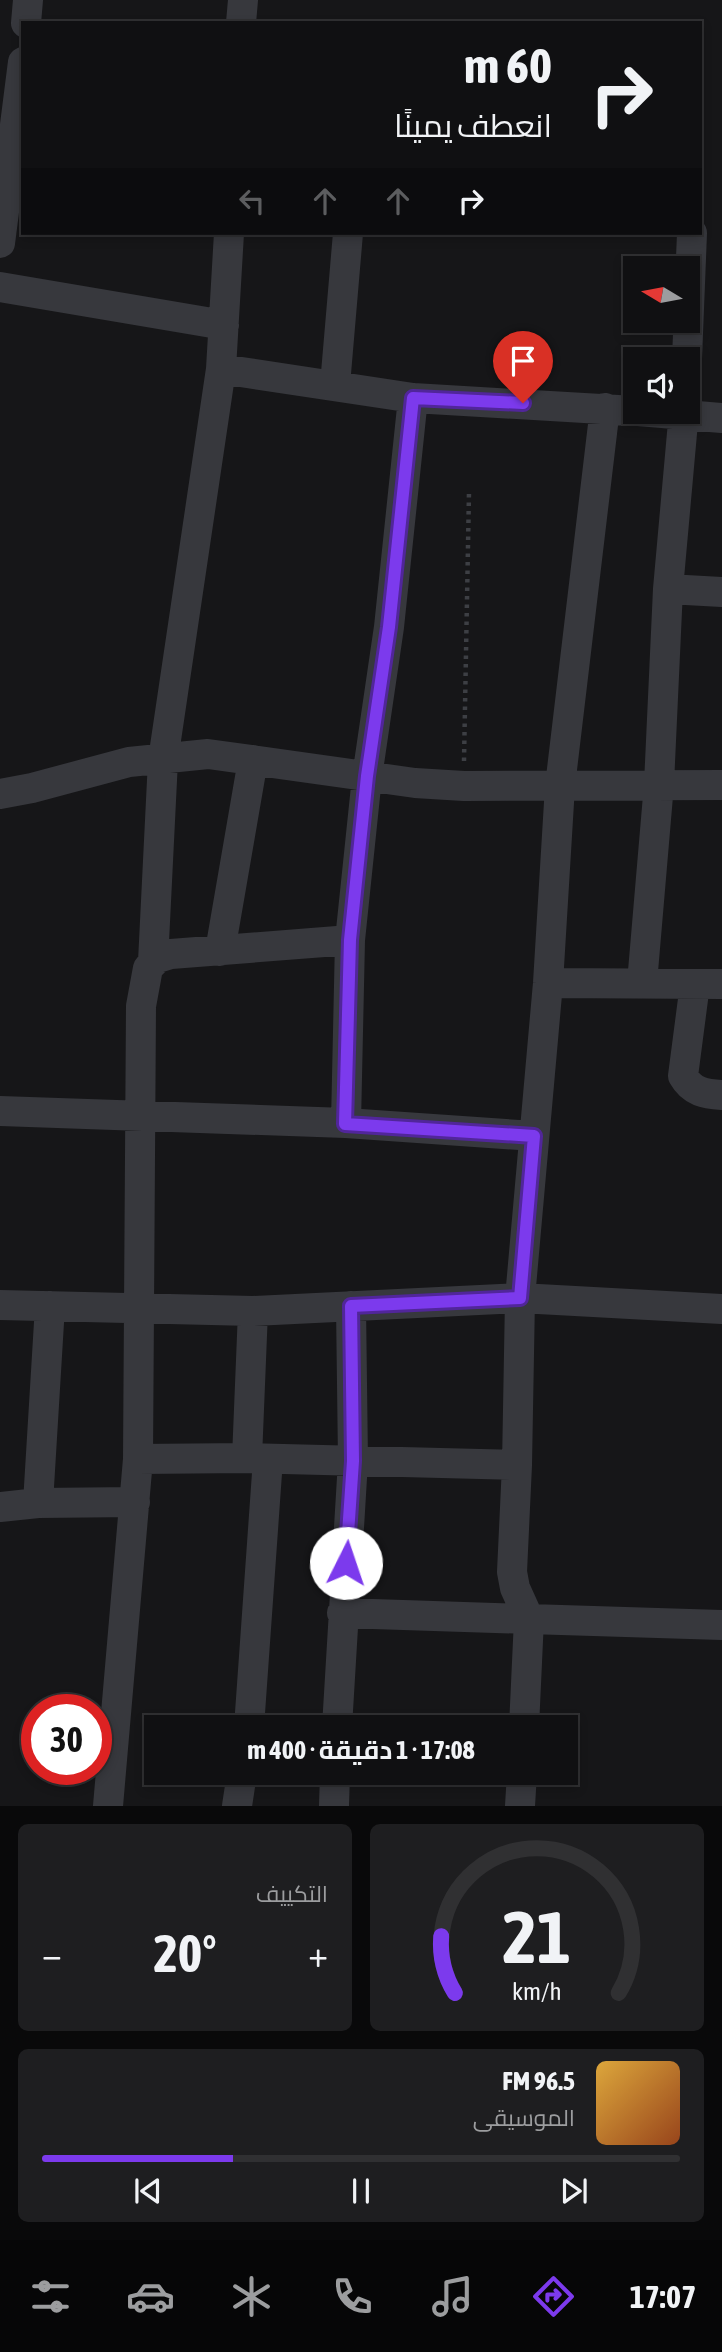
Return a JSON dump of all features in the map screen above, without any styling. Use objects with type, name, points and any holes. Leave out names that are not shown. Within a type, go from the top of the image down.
[{"type":"street","points":[[26,21],[28,0]]},
{"type":"street","points":[[241,21],[243,0]]},
{"type":"street","points":[[0,243],[14,108],[21,72]]},
{"type":"street","points":[[108,1806],[138,1459],[141,1006],[145,977],[153,962],[163,760],[221,369],[229,235]]},
{"type":"street","points":[[335,385],[348,235]]},
{"type":"street","points":[[687,347],[692,235]]},
{"type":"street","points":[[0,287],[223,325]]},
{"type":"street","points":[[221,369],[413,398],[623,410]]},
{"type":"street","points":[[345,1124],[350,940],[367,776],[389,627],[413,398]]},
{"type":"street","points":[[525,1715],[529,1619],[515,1588],[512,1572],[520,1298],[548,983],[560,786],[605,408]]},
{"type":"street","points":[[700,416],[722,418]]},
{"type":"street","points":[[642,984],[659,784],[668,589],[683,424]]},
{"type":"street","points":[[668,589],[722,592]]},
{"type":"street","points":[[0,794],[129,762],[208,754],[415,783],[464,786],[722,785]]},
{"type":"street","points":[[220,951],[253,760]]},
{"type":"street","points":[[153,962],[171,954],[350,940]]},
{"type":"street","points":[[548,983],[709,984],[683,1076],[696,1091],[722,1095]]},
{"type":"street","points":[[0,1111],[345,1124],[534,1136]]},
{"type":"street","points":[[0,1305],[253,1311],[520,1298],[722,1309]]},
{"type":"street","points":[[38,1503],[50,1306]]},
{"type":"street","points":[[338,1715],[353,1461],[351,1306]]},
{"type":"street","points":[[249,1715],[257,1459],[253,1311]]},
{"type":"street","points":[[138,1459],[517,1465]]},
{"type":"street","points":[[0,1507],[38,1503],[135,1502]]},
{"type":"street","points":[[342,1614],[722,1625]]},
{"type":"street","points":[[237,1806],[240,1785]]},
{"type":"street","points":[[334,1806],[335,1785]]},
{"type":"street","points":[[520,1806],[521,1785]]},
{"type":"path","points":[[464,786],[468,492]]},
{"type":"route","points":[[346,1563],[353,1461],[351,1306],[520,1298],[534,1136],[345,1124],[350,940],[367,776],[389,627],[413,398],[523,403]]}]
